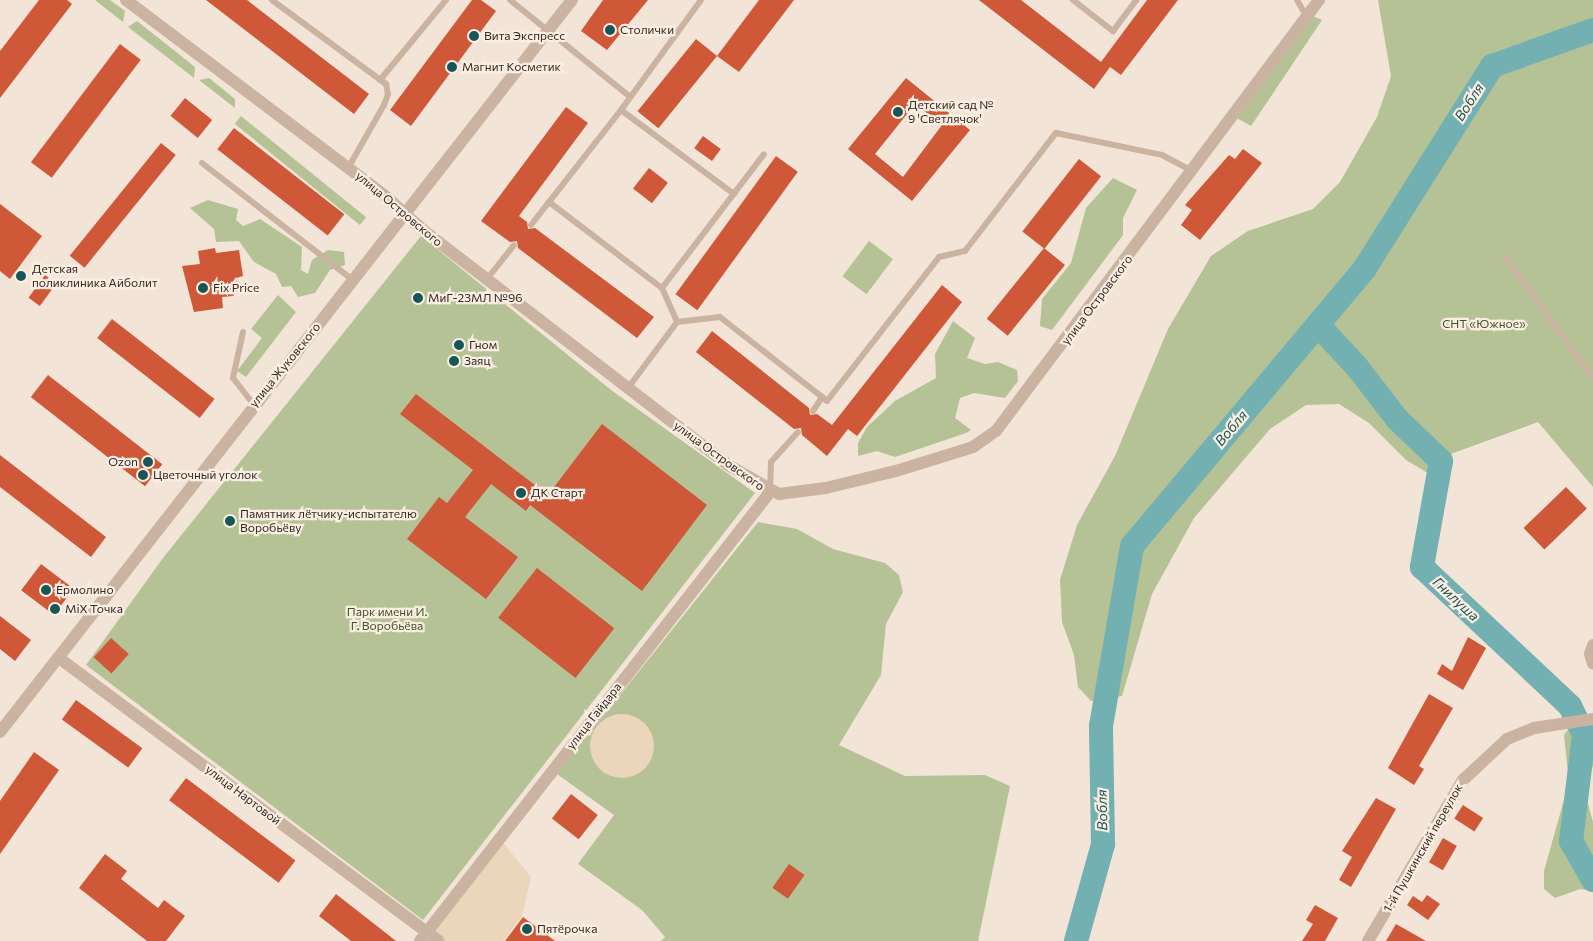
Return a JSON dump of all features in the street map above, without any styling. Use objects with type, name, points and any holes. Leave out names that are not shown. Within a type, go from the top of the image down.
[{"type":"street","name":"улица Островского","points":[[126,0],[348,168],[486,279],[728,465],[770,492],[826,488],[896,471],[973,447],[996,430],[1319,0]]},
{"type":"street","name":"улица Жуковского","points":[[0,732],[59,658],[253,404],[406,216],[572,0]]},
{"type":"street","name":"улица Гайдара","points":[[423,937],[770,492]]},
{"type":"street","points":[[1593,645],[1590,654],[1593,664]]},
{"type":"street","name":"улица Нартовой","points":[[59,658],[423,937],[438,941]]},
{"type":"street","name":"1-й Пушкинский переулок","points":[[1368,941],[1463,780],[1507,740],[1534,728],[1593,719]]},
{"type":"lane","points":[[272,0],[380,80],[388,94],[348,168]]},
{"type":"lane","points":[[380,80],[446,0]]},
{"type":"lane","points":[[510,0],[630,97]]},
{"type":"lane","points":[[531,225],[621,110],[701,0]]},
{"type":"lane","points":[[1073,0],[1113,31],[1136,0]]},
{"type":"lane","points":[[1297,0],[1307,17]]},
{"type":"lane","points":[[621,110],[734,194]]},
{"type":"lane","points":[[628,388],[677,322],[720,317],[827,401],[939,257],[966,252],[1056,133],[1162,155],[1192,171]]},
{"type":"lane","points":[[662,288],[764,154]]},
{"type":"lane","points":[[202,163],[353,280]]},
{"type":"lane","points":[[549,202],[662,288],[677,322]]},
{"type":"lane","points":[[486,279],[514,245]]},
{"type":"lane","points":[[1505,257],[1593,378]]},
{"type":"lane","points":[[244,332],[233,378],[253,404]]},
{"type":"lane","points":[[813,411],[822,397]]},
{"type":"lane","points":[[770,492],[771,462],[798,432]]},
{"type":"green space","points":[[95,0],[110,0],[125,11],[123,22]]},
{"type":"green space","name":"СНТ «Южное»","points":[[1378,0],[1593,0],[1593,487],[1538,422],[1448,455],[1431,475],[1406,460],[1369,423],[1339,404],[1306,405],[1270,429],[1194,518],[1152,594],[1122,696],[1091,701],[1078,687],[1074,655],[1062,622],[1060,580],[1077,525],[1115,456],[1168,329],[1211,256],[1248,231],[1313,209],[1340,182],[1377,117],[1391,76]]},
{"type":"green space","points":[[1313,16],[1322,20],[1251,126],[1237,118]]},
{"type":"green space","points":[[137,21],[195,67],[194,78],[128,27]]},
{"type":"green space","points":[[209,78],[235,99],[235,108],[199,80]]},
{"type":"green space","points":[[241,116],[366,217],[360,225],[235,124]]},
{"type":"green space","points":[[1113,178],[1137,190],[1123,218],[1123,235],[1052,330],[1040,326],[1042,299],[1071,263],[1086,208]]},
{"type":"green space","points":[[208,200],[238,209],[236,220],[243,226],[260,219],[302,247],[301,270],[308,274],[312,260],[328,250],[344,252],[345,265],[330,270],[315,293],[298,297],[291,286],[282,287],[276,274],[254,262],[239,241],[216,242],[214,229],[190,208]]},
{"type":"green space","name":"Парк имени И. Г. Воробьёва","points":[[421,236],[611,390],[755,493],[423,920],[86,665],[163,558]]},
{"type":"green space","points":[[869,241],[893,259],[866,294],[843,276]]},
{"type":"green space","points":[[278,295],[296,312],[246,377],[237,371],[262,338],[251,329]]},
{"type":"green space","points":[[953,321],[975,338],[967,358],[985,364],[998,362],[1017,370],[1018,381],[1005,398],[974,393],[960,398],[955,418],[971,430],[966,433],[895,457],[877,451],[858,456],[858,443],[867,427],[895,401],[936,378],[935,354]]},
{"type":"green space","points":[[758,522],[797,529],[833,549],[885,563],[899,575],[903,592],[886,624],[881,675],[839,745],[905,776],[985,775],[1010,786],[978,941],[661,941],[665,937],[642,910],[578,864],[614,815],[557,774]]},
{"type":"green space","points":[[1583,725],[1593,731],[1593,765],[1585,793],[1593,822],[1593,891],[1580,889],[1555,898],[1544,889],[1544,871],[1569,782],[1564,735],[1570,727]]},
{"type":"shaded area","points":[[622,714],[640,720],[648,728],[654,746],[648,764],[640,772],[622,778],[604,772],[596,764],[590,746],[596,728],[604,720]]},
{"type":"shaded area","points":[[501,840],[531,877],[522,916],[503,941],[445,941],[432,931]]},
{"type":"building","points":[[39,0],[67,0],[72,4],[0,98],[0,51]]},
{"type":"building","points":[[206,0],[247,0],[369,94],[354,114]]},
{"type":"building","points":[[472,0],[481,0],[496,11],[411,126],[390,110]]},
{"type":"building","points":[[603,0],[648,0],[607,50],[581,31]]},
{"type":"building","points":[[759,0],[794,0],[739,72],[717,56]]},
{"type":"building","points":[[979,0],[1021,0],[1101,62],[1147,0],[1178,0],[1121,75],[1110,67],[1094,89]]},
{"type":"building","points":[[696,39],[717,56],[658,128],[637,111]]},
{"type":"building","points":[[120,44],[141,60],[52,178],[31,162]]},
{"type":"building","points":[[906,78],[970,130],[912,201],[848,149]],"holes":[[[915,104],[942,125],[903,177],[875,154]]]},
{"type":"building","points":[[185,98],[212,120],[198,138],[171,116]]},
{"type":"building","points":[[566,107],[588,123],[519,216],[527,222],[528,229],[535,228],[654,317],[637,338],[518,248],[517,241],[510,242],[481,221]]},
{"type":"building","points":[[234,128],[344,214],[328,235],[217,149]]},
{"type":"building","points":[[703,136],[721,149],[712,161],[694,148]]},
{"type":"building","points":[[161,143],[176,155],[85,268],[70,256]]},
{"type":"building","points":[[1243,149],[1262,163],[1200,240],[1181,225],[1192,210],[1185,205],[1229,155],[1235,159]]},
{"type":"building","points":[[776,156],[798,172],[697,310],[675,294]]},
{"type":"building","points":[[1079,159],[1101,176],[1044,249],[1022,231]]},
{"type":"building","points":[[649,168],[668,183],[652,203],[633,188]]},
{"type":"building","points":[[0,204],[42,236],[10,279],[0,271]]},
{"type":"building","points":[[215,248],[216,253],[239,250],[243,276],[236,278],[238,289],[233,296],[222,297],[223,308],[194,312],[182,266],[200,264],[198,251]]},
{"type":"building","points":[[1044,248],[1065,265],[1008,336],[987,319]]},
{"type":"building","points":[[45,275],[56,283],[40,306],[29,298]]},
{"type":"building","points":[[942,285],[962,302],[857,436],[848,429],[827,456],[802,435],[801,428],[794,429],[696,352],[712,331],[809,408],[810,415],[817,414],[832,425]]},
{"type":"building","points":[[112,319],[214,399],[200,418],[97,338]]},
{"type":"building","points":[[48,375],[162,464],[145,486],[31,397]]},
{"type":"building","points":[[416,394],[548,495],[602,424],[707,505],[642,591],[530,505],[526,511],[491,484],[465,517],[518,557],[486,599],[407,539],[439,497],[447,503],[473,470],[400,414]]},
{"type":"building","points":[[0,455],[106,537],[91,557],[0,487]]},
{"type":"building","points":[[1566,487],[1587,509],[1544,550],[1524,528]]},
{"type":"building","points":[[41,564],[74,589],[54,615],[21,590]]},
{"type":"building","points":[[537,568],[614,628],[575,678],[498,618]]},
{"type":"building","points":[[0,616],[31,640],[15,661],[0,649]]},
{"type":"building","points":[[1468,637],[1486,648],[1463,690],[1437,674],[1442,664],[1452,671]]},
{"type":"building","points":[[111,638],[129,654],[111,673],[94,657]]},
{"type":"building","points":[[1429,694],[1453,708],[1419,766],[1424,769],[1414,785],[1388,768]]},
{"type":"building","points":[[76,700],[142,748],[128,768],[62,719]]},
{"type":"building","points":[[34,752],[59,770],[0,854],[0,801]]},
{"type":"building","points":[[186,778],[295,860],[279,883],[169,800]]},
{"type":"building","points":[[571,794],[598,815],[579,839],[552,818]]},
{"type":"building","points":[[1376,798],[1396,809],[1351,887],[1339,880],[1352,857],[1342,851]]},
{"type":"building","points":[[1463,805],[1483,818],[1474,831],[1454,818]]},
{"type":"building","points":[[1443,838],[1457,846],[1443,870],[1429,862]]},
{"type":"building","points":[[105,854],[127,871],[121,879],[158,908],[164,900],[185,916],[166,941],[147,941],[79,888]]},
{"type":"building","points":[[789,864],[805,875],[788,899],[772,888]]},
{"type":"building","points":[[336,894],[396,941],[351,941],[319,916]]},
{"type":"building","points":[[1427,895],[1440,904],[1428,920],[1407,905],[1413,896],[1422,902]]},
{"type":"building","points":[[1315,905],[1338,918],[1325,941],[1302,941],[1313,924],[1306,920]]},
{"type":"building","name":"Пятёрочка","points":[[523,917],[555,941],[505,941]]},
{"type":"building","points":[[1396,924],[1426,941],[1386,941]]},
{"type":"waterway","name":"Вобля","points":[[1076,941],[1103,844],[1101,726],[1132,546],[1365,268],[1492,66],[1593,30]]},
{"type":"waterway","name":"Гнилуша","points":[[1318,325],[1357,367],[1397,419],[1441,461],[1422,567],[1570,706],[1584,735],[1571,841],[1593,880]]},
{"type":"place","name":"Столички","points":[[610,30]]},
{"type":"place","name":"Вита Экспресс","points":[[474,36]]},
{"type":"place","name":"Магнит Косметик","points":[[452,67]]},
{"type":"place","name":"Детский сад № 9 'Светлячок'","points":[[898,112]]},
{"type":"place","name":"Детская поликлиника Айболит","points":[[21,276]]},
{"type":"place","name":"Fix Price","points":[[203,288]]},
{"type":"place","name":"МиГ-23МЛ №96","points":[[418,298]]},
{"type":"place","name":"Гном","points":[[459,345]]},
{"type":"place","name":"Заяц","points":[[454,361]]},
{"type":"place","name":"Ozon","points":[[148,462]]},
{"type":"place","name":"Цветочный уголок","points":[[143,475]]},
{"type":"place","name":"ДК Старт","points":[[521,493]]},
{"type":"place","name":"Памятник лётчику-испытателю Воробьёву","points":[[230,521]]},
{"type":"place","name":"Ермолино","points":[[46,590]]},
{"type":"place","name":"MiX Точка","points":[[55,609]]},
{"type":"place","name":"Пятёрочка","points":[[527,929]]}]
